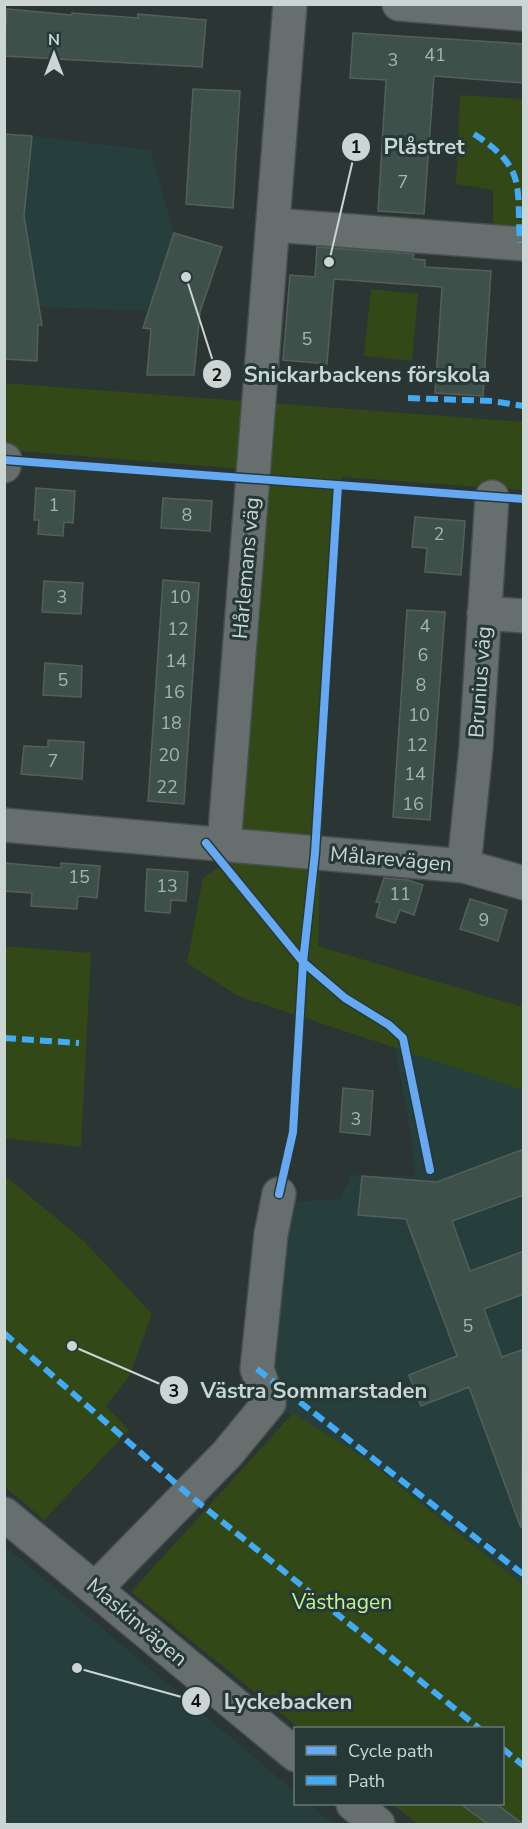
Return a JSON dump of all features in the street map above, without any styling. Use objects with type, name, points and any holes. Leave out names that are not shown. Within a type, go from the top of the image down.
[{"type":"street","name":"Hårlemans väg","points":[[224,845],[290,4]]},
{"type":"street","points":[[399,4],[516,10]]},
{"type":"street","points":[[273,225],[524,244]]},
{"type":"street","points":[[4,466],[5,460]]},
{"type":"street","name":"Brunius väg","points":[[464,866],[476,748],[492,497]]},
{"type":"street","points":[[484,612],[524,616]]},
{"type":"street","name":"Målarevägen","points":[[4,825],[464,866],[524,883]]},
{"type":"street","points":[[96,1588],[189,1495],[268,1403],[257,1369],[271,1234],[279,1194]]},
{"type":"street","name":"Maskinvägen","points":[[4,1514],[294,1753]]},
{"type":"street","points":[[355,1805],[378,1824]]},
{"type":"shaded area","points":[[32,136],[150,150],[174,233],[151,311],[39,307],[24,216]]},
{"type":"shaded area","points":[[395,1045],[523,1090],[523,1585],[366,1459],[269,1403],[279,1203],[340,1199],[351,1175],[415,1176],[411,1137]]},
{"type":"shaded area","points":[[4,1545],[294,1791],[294,1805],[310,1805],[334,1824],[5,1824]]},
{"type":"green space","points":[[460,95],[523,99],[523,227],[493,225],[493,190],[456,184]]},
{"type":"green space","points":[[371,289],[418,294],[412,361],[364,356]]},
{"type":"green space","points":[[4,383],[523,422],[523,490],[342,477],[320,867],[318,946],[523,1007],[523,1090],[238,996],[187,963],[203,878],[238,854],[267,471],[5,450]]},
{"type":"green space","points":[[4,946],[91,953],[81,1147],[5,1138]]},
{"type":"green space","points":[[5,1176],[84,1241],[152,1314],[129,1377],[106,1406],[129,1430],[44,1520],[5,1487]]},
{"type":"green space","name":"Västhagen","points":[[293,1413],[366,1459],[523,1585],[523,1824],[418,1824],[393,1805],[504,1805],[504,1727],[298,1727],[131,1592]]},
{"type":"building","points":[[7,9],[72,15],[72,13],[138,18],[138,14],[206,20],[202,67],[4,56]]},
{"type":"building","points":[[353,33],[524,44],[524,83],[434,76],[424,214],[378,211],[386,80],[350,78]]},
{"type":"building","points":[[193,89],[240,91],[233,208],[186,204]]},
{"type":"building","points":[[4,134],[32,136],[24,216],[42,325],[38,325],[37,361],[4,359]]},
{"type":"building","points":[[174,233],[222,247],[200,312],[194,375],[147,375],[151,329],[143,328]]},
{"type":"building","points":[[317,247],[414,254],[413,259],[425,260],[425,267],[491,271],[483,396],[435,393],[442,287],[334,279],[327,364],[283,360],[290,275],[315,277]]},
{"type":"building","points":[[36,488],[75,491],[73,523],[64,522],[63,536],[38,534],[39,520],[34,520]]},
{"type":"building","points":[[163,498],[212,501],[210,531],[161,528]]},
{"type":"building","points":[[415,517],[465,521],[461,575],[425,572],[427,548],[412,547]]},
{"type":"building","points":[[163,580],[199,583],[184,804],[148,801]]},
{"type":"building","points":[[44,581],[83,583],[81,614],[42,612]]},
{"type":"building","points":[[407,610],[445,612],[430,820],[393,817]]},
{"type":"building","points":[[45,663],[82,666],[81,697],[43,695]]},
{"type":"building","points":[[48,740],[84,742],[82,779],[21,774],[24,746],[48,747]]},
{"type":"building","points":[[4,863],[61,868],[61,863],[100,866],[97,898],[78,896],[77,909],[31,906],[32,893],[4,891]]},
{"type":"building","points":[[147,869],[188,872],[186,901],[171,900],[170,913],[145,911]]},
{"type":"building","points":[[384,878],[408,880],[423,885],[414,915],[400,910],[395,923],[376,917],[380,903],[376,902]]},
{"type":"building","points":[[470,899],[507,910],[498,941],[460,929]]},
{"type":"building","points":[[343,1088],[373,1091],[370,1135],[340,1132]]},
{"type":"building","points":[[524,1149],[524,1195],[452,1221],[470,1271],[524,1251],[524,1294],[484,1309],[502,1357],[524,1349],[521,1528],[469,1387],[421,1406],[409,1375],[457,1356],[406,1219],[358,1215],[362,1176],[437,1182]]},
{"type":"building","points":[[462,1805],[498,1805],[523,1824],[488,1824]]},
{"type":"marked path","points":[[474,134],[503,158],[516,180],[520,243]]},
{"type":"marked path","points":[[408,398],[492,401],[524,406]]},
{"type":"marked path","points":[[4,1038],[79,1043]]},
{"type":"marked path","points":[[4,1333],[189,1495],[478,1727]]},
{"type":"marked path","points":[[257,1369],[524,1575]]},
{"type":"marked path","points":[[504,1750],[524,1766]]},
{"type":"cycle path","points":[[4,460],[524,499]]},
{"type":"cycle path","points":[[279,1194],[293,1132],[303,962],[315,853],[338,485]]},
{"type":"cycle path","points":[[206,843],[303,962],[345,998],[389,1025],[403,1038],[430,1170]]},
{"type":"place","name":"Plåstret","points":[[329,262]]},
{"type":"place","name":"Snickarbackens förskola","points":[[186,277]]},
{"type":"place","name":"Västra Sommarstaden","points":[[72,1346]]},
{"type":"place","name":"Lyckebacken","points":[[77,1668]]}]
